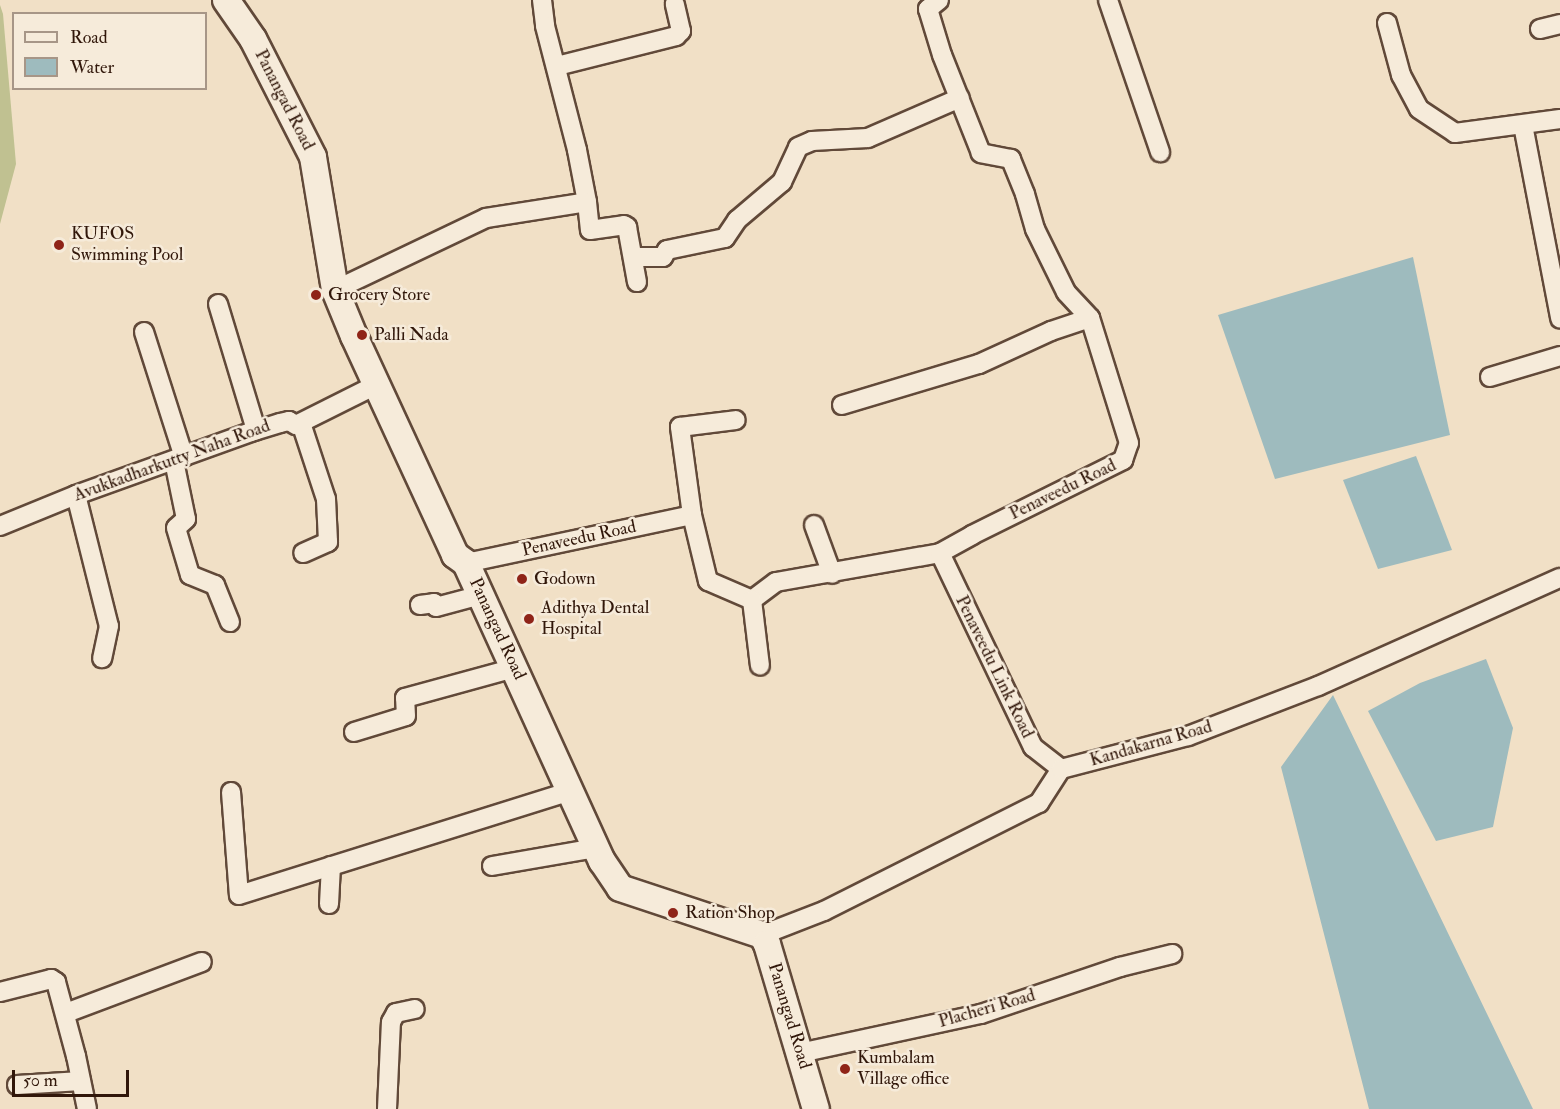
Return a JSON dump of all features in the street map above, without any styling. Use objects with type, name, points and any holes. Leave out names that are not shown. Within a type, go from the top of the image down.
[{"type":"main road","name":"Panangad Road","points":[[226,0],[253,39],[314,157],[335,290],[376,385],[455,555],[466,564],[481,595],[596,848],[620,888],[762,935],[767,944],[816,1109]]},
{"type":"street","points":[[542,0],[545,26],[557,66],[587,202],[590,230],[624,225],[627,227],[637,282]]},
{"type":"street","name":"Penaveedu Road","points":[[752,600],[776,582],[832,574],[940,553],[1123,460],[1129,443],[1090,318],[1066,291],[1040,240],[1011,159],[981,153],[942,55],[928,9],[939,0]]},
{"type":"street","points":[[1108,0],[1160,152]]},
{"type":"street","points":[[557,66],[676,36],[681,32],[675,4]]},
{"type":"street","points":[[1387,23],[1401,75],[1419,109],[1455,133],[1560,119]]},
{"type":"street","points":[[1540,29],[1560,24]]},
{"type":"street","points":[[633,257],[663,257],[667,250],[725,238],[737,220],[782,182],[798,147],[812,141],[868,138],[960,98]]},
{"type":"street","points":[[1523,125],[1560,318]]},
{"type":"street","points":[[335,290],[486,218],[587,202]]},
{"type":"street","points":[[218,304],[256,430]]},
{"type":"street","points":[[842,405],[979,364],[1090,318]]},
{"type":"street","points":[[144,332],[179,459],[186,519],[176,528],[190,575],[215,585],[230,622]]},
{"type":"street","points":[[1490,377],[1560,356]]},
{"type":"street","name":"Avukkadharkutty Naha Road","points":[[0,526],[76,495],[256,430],[279,423],[301,423],[376,385]]},
{"type":"street","points":[[727,417],[680,427],[692,515],[708,581],[752,600],[760,666]]},
{"type":"street","points":[[301,423],[326,499],[328,542],[303,553]]},
{"type":"street","points":[[76,495],[109,626],[102,658]]},
{"type":"street","name":"Penaveedu Road","points":[[466,564],[692,515]]},
{"type":"street","points":[[814,525],[832,574]]},
{"type":"street","name":"Penaveedu Link Road","points":[[940,553],[1033,747],[1061,769]]},
{"type":"street","name":"Kandakarna Road","points":[[1061,769],[1188,736],[1318,686],[1560,578]]},
{"type":"street","points":[[420,605],[434,603],[436,607],[481,595]]},
{"type":"street","points":[[354,732],[406,716],[405,698],[515,668]]},
{"type":"street","points":[[762,935],[824,911],[1039,803],[1061,769]]},
{"type":"street","points":[[231,792],[239,895],[570,791]]},
{"type":"street","points":[[492,866],[596,848]]},
{"type":"street","points":[[329,904],[331,866]]},
{"type":"street","name":"Placheri Road","points":[[800,1053],[981,1014],[1117,960],[1172,954]]},
{"type":"street","points":[[66,1013],[202,962]]},
{"type":"street","points":[[0,992],[51,979],[56,982],[66,1013],[87,1109]]},
{"type":"street","points":[[387,1109],[391,1022],[396,1013],[415,1009]]},
{"type":"street","points":[[17,1085],[81,1081]]},
{"type":"green space","points":[[0,5],[3,14],[16,164],[0,224]]},
{"type":"water","points":[[1413,257],[1450,435],[1275,479],[1218,315]]},
{"type":"water","points":[[1416,456],[1452,550],[1378,569],[1343,480]]},
{"type":"water","points":[[1486,659],[1513,728],[1493,827],[1436,841],[1368,711],[1420,683]]},
{"type":"water","points":[[1333,695],[1533,1109],[1369,1109],[1281,767]]},
{"type":"place","name":"KUFOS Swimming Pool","points":[[59,245]]},
{"type":"place","name":"Grocery Store","points":[[316,295]]},
{"type":"place","name":"Palli Nada","points":[[362,335]]},
{"type":"place","name":"Godown","points":[[522,579]]},
{"type":"place","name":"Adithya Dental Hospital","points":[[529,619]]},
{"type":"place","name":"Ration Shop","points":[[673,913]]},
{"type":"place","name":"Kumbalam Village office","points":[[845,1069]]}]
